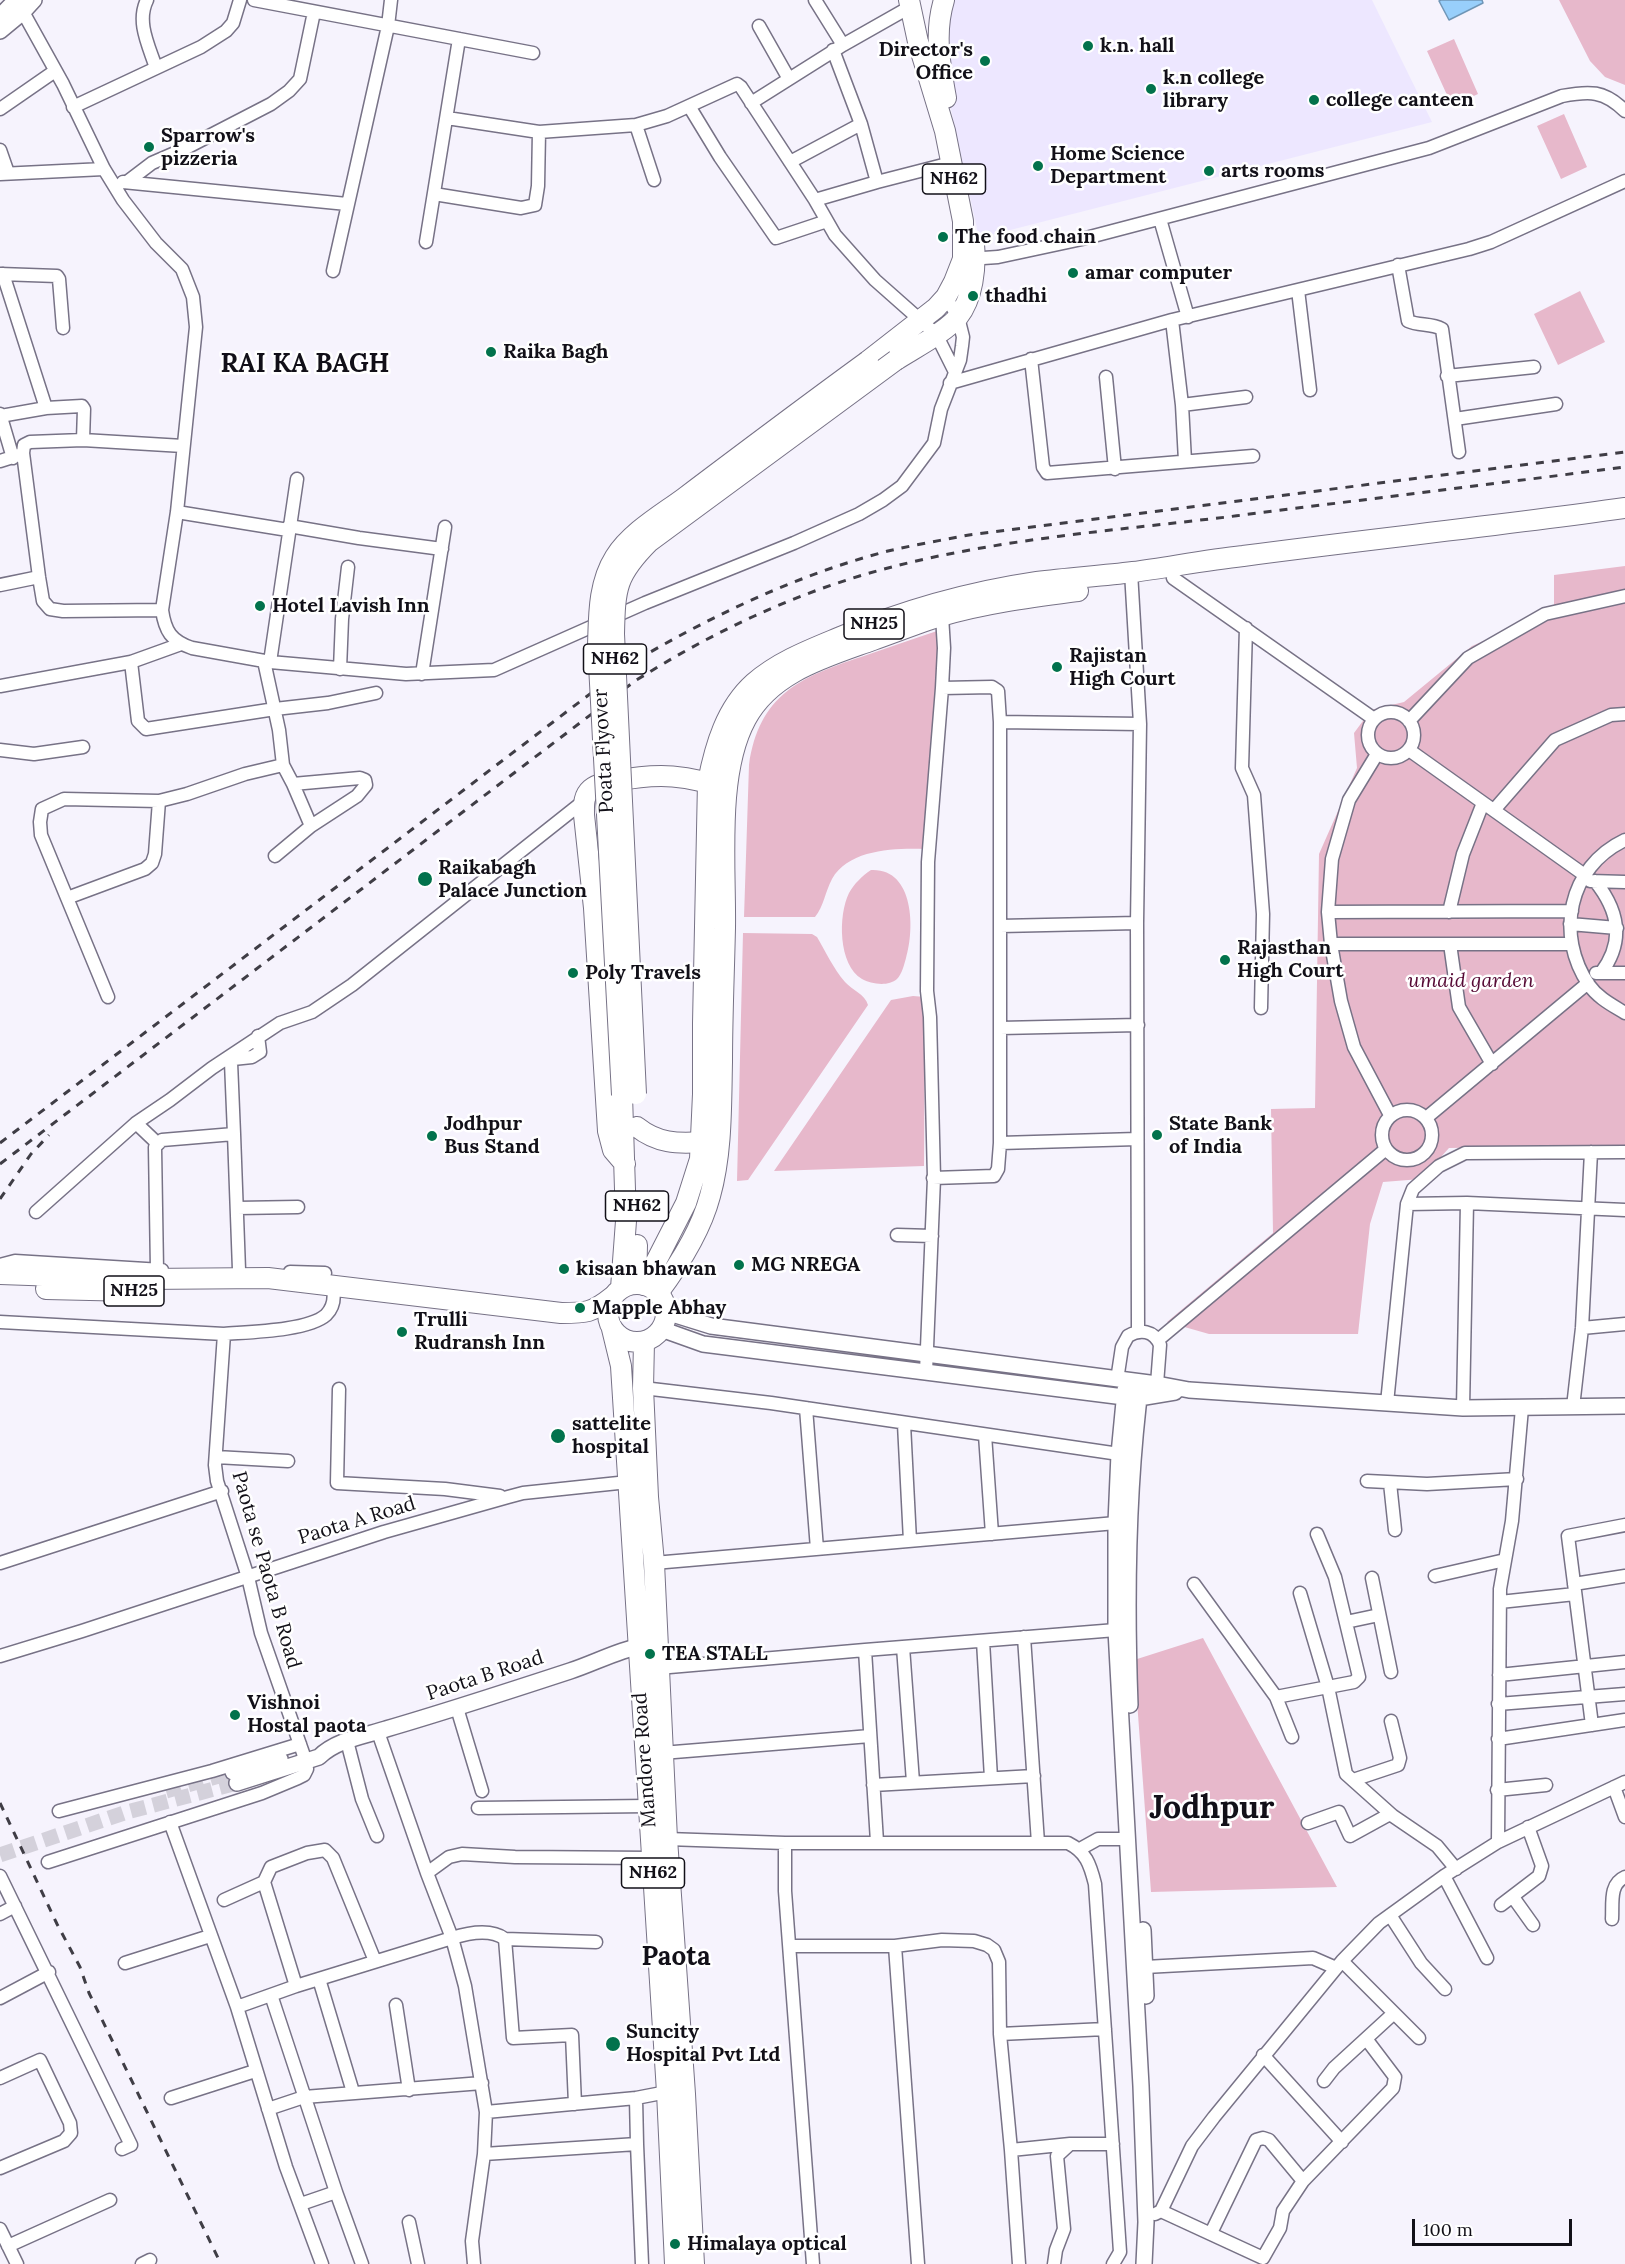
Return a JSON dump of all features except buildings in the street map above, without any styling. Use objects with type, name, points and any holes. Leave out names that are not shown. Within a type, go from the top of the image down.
[{"type":"main road","name":"NH62","points":[[930,327],[969,259],[972,221],[939,56],[939,23],[944,0]]},
{"type":"main road","name":"NH62","points":[[910,3],[945,131],[963,221],[972,287],[958,317],[930,327]]},
{"type":"main road","name":"Poata Flyover","points":[[637,1127],[629,1094],[598,646],[600,597],[605,579],[615,558],[641,530],[901,338],[930,327]]},
{"type":"main road","name":"Poata Flyover","points":[[625,1164],[629,1094],[614,634],[615,598],[620,577],[630,561],[649,542],[896,360],[930,327]]},
{"type":"main road","name":"NH25","points":[[717,786],[745,720],[759,699],[771,687],[795,671],[838,653],[942,616],[1048,595],[1121,585],[1132,579],[1241,556],[1625,508]]},
{"type":"main road","name":"NH25","points":[[0,1274],[331,1285],[561,1313],[581,1313],[597,1309],[634,1290],[672,1275],[703,1216],[710,1198],[717,1161],[721,1096],[715,941],[717,786],[713,756],[722,729],[742,695],[773,668],[808,650],[921,607],[973,593],[1037,582],[1173,578],[1625,520]]},
{"type":"main road","points":[[625,1164],[613,1150],[608,1131],[594,908],[584,801],[588,792],[597,785],[635,777],[668,775],[717,786]]},
{"type":"main road","name":"NH25","points":[[634,1290],[686,1203],[696,1175],[702,1142],[715,941]]},
{"type":"main road","name":"NH62","points":[[634,1290],[637,1127]]},
{"type":"main road","points":[[637,1127],[655,1139],[670,1143],[702,1142]]},
{"type":"main road","name":"NH62","points":[[625,1164],[626,1221],[634,1290]]},
{"type":"main road","name":"NH25","points":[[0,1286],[96,1291],[268,1284]]},
{"type":"main road","name":"NH25","points":[[331,1285],[610,1326]]},
{"type":"main road","name":"NH62","points":[[610,1326],[608,1305],[634,1290],[662,1299],[663,1321]]},
{"type":"main road","points":[[610,1326],[626,1340],[644,1342],[656,1335],[663,1321]]},
{"type":"main road","name":"Mandore Road","points":[[610,1326],[621,1366],[628,1482],[647,1645],[658,1668],[694,2264]]},
{"type":"main road","name":"Mandore Road","points":[[644,1342],[643,1388],[648,1497],[654,1563],[647,1645],[648,1806],[667,2092],[675,2264]]},
{"type":"street","points":[[147,0],[142,14],[142,27],[156,68]]},
{"type":"street","points":[[73,107],[201,46],[226,31],[233,23],[240,0]]},
{"type":"street","points":[[254,0],[533,52]]},
{"type":"street","points":[[333,271],[388,26],[391,0]]},
{"type":"street","points":[[815,0],[838,47],[877,182]]},
{"type":"street","points":[[0,16],[21,2]]},
{"type":"street","points":[[0,31],[21,2]]},
{"type":"street","points":[[21,2],[104,169],[123,200],[156,243],[182,269],[193,297],[196,327],[177,512],[162,610],[164,626],[181,644],[192,648],[267,661],[340,669],[422,674],[494,670],[645,603],[794,543],[859,514],[884,500],[902,486],[933,443],[940,409],[960,360],[963,337],[958,317],[946,297]]},
{"type":"street","points":[[752,103],[910,3]]},
{"type":"street","points":[[127,182],[152,163],[261,109],[289,91],[300,79],[314,12]]},
{"type":"street","points":[[759,26],[789,79]]},
{"type":"street","points":[[426,242],[459,39]]},
{"type":"street","points":[[0,109],[56,71]]},
{"type":"street","points":[[447,118],[539,132],[636,125],[667,116],[735,84],[741,87],[848,251],[875,280],[930,327],[952,378]]},
{"type":"street","points":[[969,259],[998,257],[1082,239],[1429,148],[1562,96],[1582,92],[1597,93],[1616,101],[1625,111]]},
{"type":"street","points":[[689,106],[720,157],[776,238],[827,221]]},
{"type":"street","points":[[790,162],[861,124]]},
{"type":"street","points":[[636,125],[654,180]]},
{"type":"street","points":[[434,194],[521,208],[535,205],[538,186],[539,132]]},
{"type":"street","points":[[0,150],[4,173],[104,169]]},
{"type":"street","points":[[815,200],[951,163]]},
{"type":"street","points":[[952,378],[1172,320],[1468,249],[1491,242],[1625,181]]},
{"type":"street","points":[[113,183],[127,182],[348,204]]},
{"type":"street","points":[[1160,219],[1188,317]]},
{"type":"street","points":[[1398,265],[1408,321],[1436,325],[1442,329],[1459,452]]},
{"type":"street","points":[[46,408],[2,274],[57,276],[63,328]]},
{"type":"street","points":[[1298,290],[1310,390]]},
{"type":"street","points":[[1172,320],[1182,405],[1185,461]]},
{"type":"street","points":[[1031,359],[1043,467],[1047,473],[1253,456]]},
{"type":"street","points":[[1447,376],[1534,367]]},
{"type":"street","points":[[1106,377],[1115,469]]},
{"type":"street","points":[[1182,405],[1246,397]]},
{"type":"street","points":[[1455,419],[1556,404]]},
{"type":"street","points":[[83,440],[84,409],[77,406],[0,415],[12,458],[43,601],[50,609],[63,611],[162,610]]},
{"type":"street","points":[[12,458],[30,442],[83,440],[183,446]]},
{"type":"street","points":[[297,479],[267,661],[283,765],[311,826]]},
{"type":"street","points":[[177,512],[442,549]]},
{"type":"street","points":[[422,674],[445,527]]},
{"type":"street","points":[[340,669],[342,619],[348,567]]},
{"type":"street","points":[[0,585],[39,578]]},
{"type":"street","points":[[1173,578],[1374,718]]},
{"type":"street","points":[[1132,579],[1140,724],[1137,923],[1138,1331]]},
{"type":"street","points":[[1409,721],[1468,658],[1545,614],[1625,596]]},
{"type":"street","points":[[926,1372],[933,1178],[930,1017],[927,991],[928,862],[942,688],[944,648],[942,616]]},
{"type":"street","points":[[1246,628],[1242,768],[1254,795],[1263,914],[1261,1008]]},
{"type":"street","points":[[0,686],[131,662],[181,644]]},
{"type":"street","points":[[131,662],[138,721],[146,729],[328,703],[376,693]]},
{"type":"street","points":[[933,1178],[994,1176],[998,1169],[1000,1143],[1000,722],[998,691],[995,688],[942,688]]},
{"type":"street","points":[[1395,712],[1409,721],[1414,735],[1409,750],[1395,758],[1377,754],[1371,747],[1368,736],[1369,727],[1374,718],[1381,714],[1395,712]]},
{"type":"street","points":[[1449,912],[1463,854],[1489,807],[1555,740],[1611,715],[1625,714]]},
{"type":"street","points":[[1000,722],[1140,724]]},
{"type":"street","points":[[0,750],[34,754],[83,747]]},
{"type":"street","points":[[1409,750],[1588,879],[1607,900],[1617,928],[1611,960],[1601,973]]},
{"type":"street","points":[[1377,754],[1349,800],[1332,859],[1328,912],[1341,1000],[1354,1047],[1390,1115]]},
{"type":"street","points":[[108,997],[42,835],[40,822],[42,809],[64,799],[159,801],[245,774],[283,765]]},
{"type":"street","points":[[275,856],[311,826],[357,796],[366,785],[365,780],[360,778],[293,784]]},
{"type":"street","points":[[68,898],[145,869],[153,863],[159,801]]},
{"type":"street","points":[[36,1212],[136,1124],[258,1036],[280,1023],[312,1012],[352,984],[584,801]]},
{"type":"street","points":[[1625,840],[1599,858],[1574,899],[1570,924],[1571,944],[1576,961],[1585,978],[1604,1000],[1625,1013]]},
{"type":"street","points":[[1588,879],[1625,882]]},
{"type":"street","points":[[1328,912],[1572,911]]},
{"type":"street","points":[[1000,926],[1137,923]]},
{"type":"street","points":[[1570,924],[1617,928]]},
{"type":"street","points":[[1331,944],[1571,944]]},
{"type":"street","points":[[1450,945],[1459,1007],[1492,1064]]},
{"type":"street","points":[[1426,1118],[1492,1064],[1585,978],[1601,973],[1625,973]]},
{"type":"street","points":[[1000,1028],[1137,1025]]},
{"type":"street","points":[[239,1270],[231,1062],[233,1059],[252,1057],[260,1052],[258,1036]]},
{"type":"street","points":[[1404,1109],[1412,1110],[1426,1118],[1432,1132],[1428,1148],[1423,1154],[1407,1160],[1392,1155],[1386,1149],[1381,1135],[1385,1121],[1390,1115],[1404,1109]]},
{"type":"street","points":[[136,1124],[157,1143]]},
{"type":"street","points":[[157,1270],[155,1147],[157,1143],[162,1140],[234,1134]]},
{"type":"street","points":[[1000,1143],[1137,1139]]},
{"type":"street","points":[[1158,1340],[1386,1149]]},
{"type":"street","points":[[1573,1407],[1582,1328],[1591,1152]]},
{"type":"street","points":[[1387,1403],[1407,1204],[1413,1189],[1439,1166],[1465,1153],[1625,1152]]},
{"type":"street","points":[[1407,1204],[1467,1203],[1625,1210]]},
{"type":"street","points":[[1463,1408],[1467,1203]]},
{"type":"street","points":[[237,1208],[298,1207]]},
{"type":"street","points":[[897,1235],[932,1236]]},
{"type":"street","points":[[0,1265],[15,1261],[157,1270],[239,1270],[331,1285],[328,1313],[312,1322],[280,1329],[224,1335],[0,1322]]},
{"type":"street","points":[[663,1321],[703,1344],[1131,1398],[1190,1390]]},
{"type":"street","points":[[663,1321],[1190,1390],[1463,1408],[1625,1406]]},
{"type":"street","points":[[1582,1328],[1625,1324]]},
{"type":"street","points":[[1152,2264],[1158,2212],[1132,1759],[1127,1623],[1133,1458],[1131,1398],[1122,1347],[1128,1336],[1138,1331],[1150,1333],[1158,1340],[1160,1351],[1157,1384]]},
{"type":"street","name":"Paota se Paota B Road","points":[[224,1335],[216,1457],[218,1480],[248,1577],[261,1633],[303,1753]]},
{"type":"street","points":[[643,1388],[807,1408],[903,1424],[1119,1454]]},
{"type":"street","points":[[339,1389],[337,1483],[445,1489],[508,1497]]},
{"type":"street","points":[[1131,1398],[1119,1454],[1116,1523],[1116,1630],[1141,2086],[1146,2222],[1144,2264]]},
{"type":"street","points":[[807,1408],[817,1549]]},
{"type":"street","points":[[1498,1842],[1500,1602],[1517,1479],[1522,1408]]},
{"type":"street","points":[[903,1424],[910,1541]]},
{"type":"street","points":[[984,1435],[992,1534]]},
{"type":"street","points":[[216,1457],[288,1461]]},
{"type":"street","points":[[1367,1481],[1427,1484],[1517,1479]]},
{"type":"street","name":"Paota A Road","points":[[0,1656],[384,1532],[508,1497],[523,1493],[628,1482]]},
{"type":"street","points":[[1390,1483],[1395,1530]]},
{"type":"street","points":[[0,1563],[222,1491]]},
{"type":"street","points":[[654,1563],[1116,1523]]},
{"type":"street","points":[[1592,1725],[1568,1536],[1625,1525]]},
{"type":"street","points":[[1276,1697],[1354,1682],[1359,1677],[1335,1577],[1317,1534]]},
{"type":"street","points":[[1435,1576],[1505,1560]]},
{"type":"street","points":[[1500,1602],[1575,1589],[1625,1576]]},
{"type":"street","points":[[1372,1578],[1391,1672]]},
{"type":"street","points":[[1194,1584],[1276,1697],[1292,1737]]},
{"type":"street","points":[[1300,1593],[1328,1687],[1346,1774],[1390,1814],[1437,1846],[1456,1869]]},
{"type":"street","points":[[1346,1622],[1379,1615]]},
{"type":"street","points":[[658,1668],[1116,1630]]},
{"type":"street","points":[[1024,1637],[1038,1843]]},
{"type":"street","points":[[983,1641],[991,1778]]},
{"type":"street","name":"Paota B Road","points":[[235,1777],[303,1753],[316,1750],[325,1751],[346,1741],[457,1708],[647,1645]]},
{"type":"street","points":[[903,1647],[913,1782]]},
{"type":"street","points":[[865,1650],[877,1842]]},
{"type":"street","points":[[1498,1675],[1625,1662]]},
{"type":"street","points":[[1498,1704],[1625,1694]]},
{"type":"street","points":[[457,1708],[482,1791]]},
{"type":"street","points":[[1498,1739],[1625,1720]]},
{"type":"street","points":[[1353,1780],[1398,1764],[1400,1758],[1390,1721]]},
{"type":"street","points":[[378,1732],[452,1938],[465,1986],[486,2112],[484,2154],[472,2241],[474,2264]]},
{"type":"street","points":[[662,1753],[870,1736]]},
{"type":"street","points":[[346,1741],[362,1799],[377,1836]]},
{"type":"street","points":[[48,1862],[262,1793],[304,1775],[307,1770],[303,1753],[212,1771],[59,1812]]},
{"type":"street","points":[[873,1785],[1034,1776]]},
{"type":"street","points":[[1497,1791],[1546,1785]]},
{"type":"street","points":[[1158,2212],[1192,2146],[1263,2055],[1339,1964],[1379,1923],[1444,1876],[1498,1842],[1620,1785],[1625,1816]]},
{"type":"street","points":[[478,1808],[648,1806]]},
{"type":"street","points":[[1308,1823],[1339,1812],[1350,1836],[1390,1814]]},
{"type":"street","points":[[170,1822],[237,2007],[286,2167],[322,2264]]},
{"type":"street","points":[[1501,1905],[1539,1876],[1542,1870],[1528,1827]]},
{"type":"street","points":[[667,1839],[784,1843],[1068,1843],[1080,1849],[1090,1862],[1095,1884],[1120,2252],[1113,2264]]},
{"type":"street","points":[[1080,1849],[1098,1839],[1128,1839]]},
{"type":"street","points":[[784,1843],[813,2264]]},
{"type":"street","points":[[224,1900],[264,1882],[272,1867],[307,1853],[325,1850],[333,1858],[375,1961]]},
{"type":"street","points":[[427,1872],[449,1857],[462,1854],[515,1857],[652,1858]]},
{"type":"street","points":[[0,1876],[49,1972],[131,2145],[122,2149]]},
{"type":"street","points":[[1444,1876],[1487,1958]]},
{"type":"street","points":[[1612,1919],[1614,1887],[1616,1882],[1625,1877]]},
{"type":"street","points":[[264,1882],[296,1986]]},
{"type":"street","points":[[1513,1896],[1533,1925]]},
{"type":"street","points":[[0,1914],[15,1906]]},
{"type":"street","points":[[1390,1915],[1421,1963],[1445,1989]]},
{"type":"street","points":[[237,2007],[375,1961],[471,1933],[495,1933],[505,1938],[596,1942]]},
{"type":"street","points":[[125,1963],[210,1936]]},
{"type":"street","points":[[505,1938],[513,2038],[572,2035],[575,2104]]},
{"type":"street","points":[[790,1946],[895,1946],[942,1940],[974,1941],[994,1950],[999,1962],[1000,2034],[1019,2264]]},
{"type":"street","points":[[895,1946],[918,2264]]},
{"type":"street","points":[[1145,1967],[1313,1958],[1339,1964],[1419,2038]]},
{"type":"street","points":[[0,1998],[49,1972]]},
{"type":"street","points":[[320,1979],[353,2092]]},
{"type":"street","points":[[270,1995],[362,2264]]},
{"type":"street","points":[[396,2005],[409,2090]]},
{"type":"street","points":[[1324,2081],[1334,2068],[1394,2013]]},
{"type":"street","points":[[1000,2034],[1105,2029]]},
{"type":"street","points":[[1158,2212],[1263,2258],[1280,2228],[1283,2211],[1303,2181],[1394,2088],[1395,2077],[1367,2040]]},
{"type":"street","points":[[1263,2055],[1342,2142]]},
{"type":"street","points":[[0,2078],[40,2060],[70,2123],[71,2133],[64,2141],[0,2168]]},
{"type":"street","points":[[171,2098],[255,2071]]},
{"type":"street","points":[[268,2109],[304,2097],[482,2083]]},
{"type":"street","points":[[486,2112],[636,2098],[667,2092]]},
{"type":"street","points":[[636,2098],[642,2264]]},
{"type":"street","points":[[1211,2234],[1256,2140],[1263,2138],[1269,2140],[1303,2181]]},
{"type":"street","points":[[484,2154],[638,2144]]},
{"type":"street","points":[[1011,2150],[1070,2144],[1113,2144]]},
{"type":"street","points":[[1054,2264],[1056,2250],[1064,2229],[1057,2156],[1070,2144]]},
{"type":"street","points":[[300,2204],[336,2192]]},
{"type":"street","points":[[8,2246],[110,2200]]},
{"type":"street","points":[[409,2222],[418,2264]]},
{"type":"street","points":[[0,2229],[17,2264]]},
{"type":"shaded area","points":[[951,0],[1372,0],[1432,122],[979,238],[950,104],[943,54]]},
{"type":"green space","points":[[1559,0],[1625,0],[1625,85],[1605,77],[1590,61]]},
{"type":"green space","points":[[1454,39],[1478,94],[1452,106],[1427,51]]},
{"type":"green space","points":[[1564,114],[1587,167],[1561,179],[1537,126]]},
{"type":"green space","points":[[1580,291],[1605,342],[1558,365],[1534,314]]},
{"type":"green space","name":"umaid garden","points":[[1625,566],[1625,1145],[1449,1148],[1421,1179],[1383,1182],[1370,1224],[1358,1334],[1209,1334],[1167,1322],[1273,1233],[1271,1109],[1315,1108],[1319,854],[1357,768],[1354,733],[1371,710],[1404,702],[1472,646],[1554,610],[1554,575]]},
{"type":"green space","points":[[940,630],[925,849],[874,852],[849,862],[832,879],[815,917],[744,917],[749,765],[754,741],[762,721],[786,692],[819,672]]},
{"type":"green space","points":[[871,870],[885,872],[896,879],[908,902],[910,916],[909,946],[903,969],[897,979],[884,984],[866,981],[854,972],[848,963],[842,939],[845,902],[853,886]]},
{"type":"green space","points":[[743,933],[812,934],[817,937],[841,977],[864,998],[868,1005],[748,1180],[737,1181]]},
{"type":"green space","points":[[913,996],[925,997],[924,1166],[774,1171],[891,1000]]},
{"type":"green space","points":[[1203,1638],[1337,1887],[1151,1892],[1134,1660]]},
{"type":"water","points":[[1482,0],[1483,3],[1449,20],[1439,1]]},
{"type":"tunnel","points":[[166,1791],[233,1772]]},
{"type":"tunnel","points":[[0,1855],[127,1812],[237,1783]]},
{"type":"railway","points":[[0,1143],[628,665],[690,630],[754,599],[854,561],[888,551],[969,535],[1625,452]]},
{"type":"railway","points":[[0,1164],[635,681],[696,645],[759,614],[858,576],[974,549],[1059,536],[1625,467]]},
{"type":"railway","points":[[0,1199],[31,1154],[49,1135]]},
{"type":"railway","points":[[0,1803],[57,1924],[80,1967],[89,1993],[221,2264]]},
{"type":"place","name":"k.n. hall","points":[[1088,46]]},
{"type":"place","name":"Director's Office","points":[[985,61]]},
{"type":"place","name":"k.n college library","points":[[1151,89]]},
{"type":"place","name":"college canteen","points":[[1314,100]]},
{"type":"place","name":"Sparrow's pizzeria","points":[[149,147]]},
{"type":"place","name":"Home Science Department","points":[[1038,166]]},
{"type":"place","name":"arts rooms","points":[[1209,171]]},
{"type":"place","name":"The food chain","points":[[943,237]]},
{"type":"place","name":"amar computer","points":[[1073,273]]},
{"type":"place","name":"thadhi","points":[[973,296]]},
{"type":"place","name":"Raika Bagh","points":[[491,352]]},
{"type":"place","name":"Hotel Lavish Inn","points":[[260,606]]},
{"type":"place","name":"Rajistan High Court","points":[[1057,667]]},
{"type":"place","name":"Raikabagh Palace Junction","points":[[425,879]]},
{"type":"place","name":"Rajasthan High Court","points":[[1225,960]]},
{"type":"place","name":"Poly Travels","points":[[573,973]]},
{"type":"place","name":"State Bank of India","points":[[1157,1135]]},
{"type":"place","name":"Jodhpur Bus Stand","points":[[432,1136]]},
{"type":"place","name":"MG NREGA","points":[[739,1265]]},
{"type":"place","name":"kisaan bhawan","points":[[564,1269]]},
{"type":"place","name":"Mapple Abhay","points":[[580,1308]]},
{"type":"place","name":"Trulli Rudransh Inn","points":[[402,1332]]},
{"type":"place","name":"sattelite hospital","points":[[558,1436]]},
{"type":"place","name":"TEA STALL","points":[[650,1654]]},
{"type":"place","name":"Vishnoi Hostal paota","points":[[235,1715]]},
{"type":"place","name":"Suncity Hospital Pvt Ltd","points":[[613,2044]]},
{"type":"place","name":"Himalaya optical","points":[[675,2244]]},
{"type":"district","name":"RAI KA BAGH","points":[[305,365]]},
{"type":"district","name":"Jodhpur","points":[[1212,1809]]},
{"type":"district","name":"Paota","points":[[676,1958]]}]
